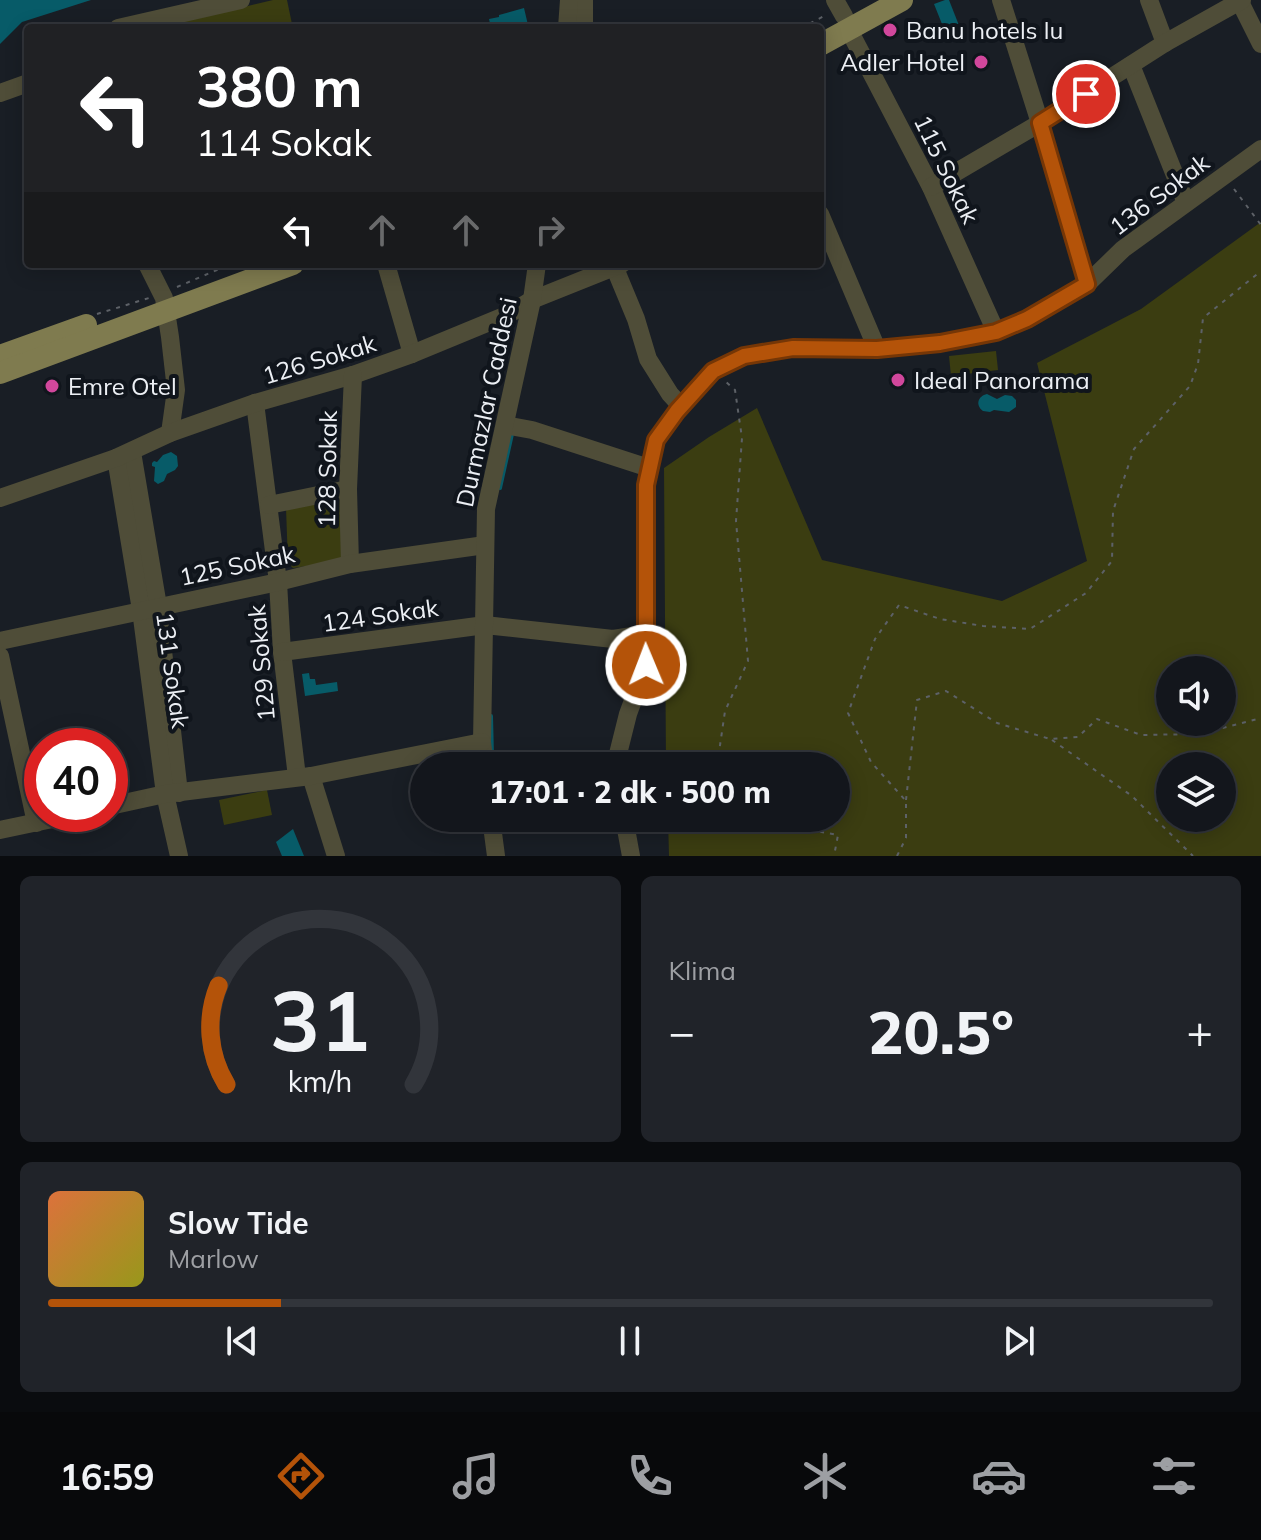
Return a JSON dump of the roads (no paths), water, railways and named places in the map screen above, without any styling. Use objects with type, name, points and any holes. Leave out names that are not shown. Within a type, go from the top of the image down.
[{"type":"main road","points":[[824,27],[874,0]]},
{"type":"main road","points":[[824,40],[843,15],[902,0]]},
{"type":"main road","points":[[0,373],[242,268]]},
{"type":"main road","points":[[0,356],[164,301],[279,268]]},
{"type":"street","points":[[136,24],[241,0]]},
{"type":"street","points":[[567,24],[569,0]]},
{"type":"street","points":[[584,0],[584,24]]},
{"type":"street","points":[[1001,0],[1087,284]]},
{"type":"street","points":[[1149,0],[1165,43]]},
{"type":"street","points":[[931,187],[1040,123],[1165,43],[1241,1],[1261,44]]},
{"type":"street","name":"115 Sokak","points":[[843,15],[931,187],[996,332]]},
{"type":"street","points":[[1131,65],[1186,203]]},
{"type":"street","points":[[0,93],[24,84]]},
{"type":"street","name":"136 Sokak","points":[[618,752],[646,665],[646,485],[649,468],[656,440],[713,371],[744,356],[793,348],[877,349],[940,343],[996,332],[1027,319],[1087,284],[1123,249],[1261,149]]},
{"type":"street","points":[[824,223],[877,349]]},
{"type":"street","points":[[149,268],[164,301],[170,337],[176,390],[170,433]]},
{"type":"street","points":[[387,268],[412,354]]},
{"type":"street","name":"Durmazlar Caddesi","points":[[483,752],[486,509],[536,268]]},
{"type":"street","name":"126 Sokak","points":[[0,498],[124,455],[170,433],[255,403],[353,375],[412,354],[611,268]]},
{"type":"street","points":[[619,268],[648,359],[681,406]]},
{"type":"street","name":"128 Sokak","points":[[350,564],[348,489],[353,375]]},
{"type":"street","name":"129 Sokak","points":[[255,403],[278,582],[282,652],[304,776],[336,856]]},
{"type":"street","points":[[505,425],[532,430],[649,468]]},
{"type":"street","name":"131 Sokak","points":[[124,455],[150,608],[179,856]]},
{"type":"street","points":[[269,505],[348,489]]},
{"type":"street","name":"125 Sokak","points":[[0,641],[350,564],[485,545]]},
{"type":"street","name":"124 Sokak","points":[[282,652],[485,625],[613,639],[645,634]]},
{"type":"street","points":[[0,656],[4,697],[24,776]]},
{"type":"street","points":[[128,802],[172,793],[304,776],[482,742]]},
{"type":"street","points":[[0,830],[24,825]]},
{"type":"street","points":[[493,832],[496,856]]},
{"type":"street","points":[[627,832],[631,856]]},
{"type":"water","points":[[0,0],[91,0],[22,22],[0,44]]},
{"type":"water","points":[[949,0],[960,28],[946,34],[934,4]]},
{"type":"water","points":[[524,8],[528,24],[490,24],[489,19]]},
{"type":"water","points":[[987,394],[997,399],[1012,396],[1016,407],[1009,412],[983,411],[979,401]]},
{"type":"water","points":[[171,452],[177,456],[178,466],[158,484],[154,481],[155,467],[152,463]]},
{"type":"water","points":[[309,673],[316,685],[337,682],[338,691],[305,696],[302,674]]},
{"type":"water","points":[[293,829],[304,856],[282,856],[276,842]]},
{"type":"waterway","points":[[500,488],[512,434]]},
{"type":"waterway","points":[[491,716],[492,752]]},
{"type":"place","name":"Banu hotels lu","points":[[890,30]]},
{"type":"place","name":"Adler Hotel","points":[[981,62]]},
{"type":"place","name":"Ideal Panorama","points":[[898,380]]},
{"type":"place","name":"Emre Otel","points":[[52,386]]}]
